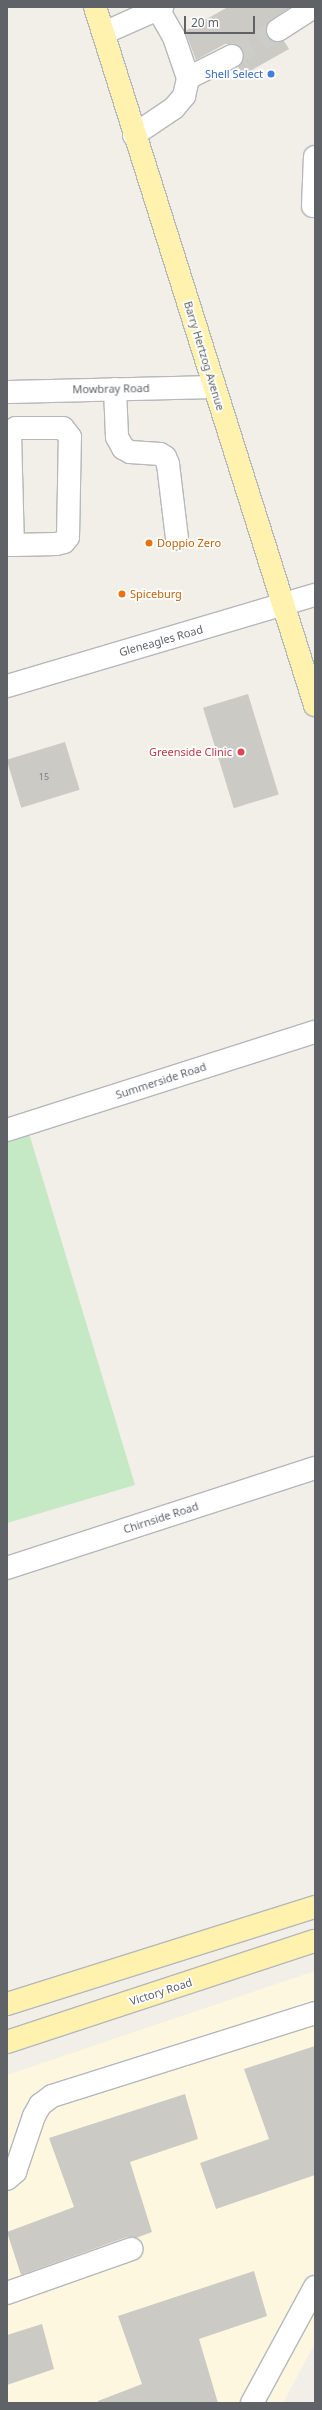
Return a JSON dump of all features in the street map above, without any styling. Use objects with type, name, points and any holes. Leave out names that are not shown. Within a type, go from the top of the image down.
[{"type":"main road","name":"Barry Hertzog Avenue","points":[[95,7],[315,705]]},
{"type":"main road","points":[[7,2004],[315,1907]]},
{"type":"main road","name":"Victory Road","points":[[7,2042],[315,1941]]},
{"type":"main road","points":[[7,2020],[98,1976]]},
{"type":"street","points":[[278,30],[314,7]]},
{"type":"street","points":[[104,33],[159,8],[174,37],[188,78],[184,96],[174,108],[134,134]]},
{"type":"street","points":[[188,78],[232,56]]},
{"type":"street","points":[[313,206],[315,156]]},
{"type":"street","name":"Mowbray Road","points":[[7,392],[214,387]]},
{"type":"street","points":[[115,389],[117,436],[123,448],[130,452],[160,454],[165,457],[168,464],[177,538]]},
{"type":"street","points":[[16,428],[63,428],[70,437],[68,537],[64,542],[56,544],[10,545],[10,433],[16,428]]},
{"type":"street","name":"Gleneagles Road","points":[[7,686],[315,595]]},
{"type":"street","name":"Summerside Road","points":[[7,1130],[315,1032]]},
{"type":"street","name":"Chirnside Road","points":[[7,1568],[315,1468]]},
{"type":"street","points":[[7,2179],[15,2172],[34,2116],[40,2105],[52,2096],[315,2013]]},
{"type":"street","points":[[7,2293],[131,2249]]},
{"type":"street","points":[[252,2403],[315,2287]]},
{"type":"shaded area","points":[[315,1971],[315,2343],[283,2403],[7,2403],[7,2075]]},
{"type":"green space","points":[[28,1130],[135,1485],[7,1523],[7,1136]]},
{"type":"building","points":[[228,7],[291,7],[271,20],[266,30],[272,41],[284,41],[289,49],[243,75],[238,67],[244,57],[243,51],[233,44],[225,44],[196,60],[185,31]]},
{"type":"building","name":"Greenside Clinic","points":[[248,694],[279,794],[234,808],[203,708]]},
{"type":"building","points":[[65,742],[80,790],[21,808],[7,760]]},
{"type":"building","points":[[315,2046],[315,2175],[216,2209],[200,2163],[269,2139],[244,2069]]},
{"type":"building","points":[[185,2094],[198,2139],[130,2162],[152,2232],[136,2238],[127,2237],[21,2275],[7,2232],[74,2207],[49,2138]]},
{"type":"building","points":[[254,2271],[267,2316],[199,2339],[218,2403],[98,2403],[98,2401],[142,2384],[118,2316]]},
{"type":"building","points":[[42,2324],[54,2369],[7,2385],[7,2335]]},
{"type":"tunnel","points":[[232,56],[278,30]]},
{"type":"place","name":"Shell Select","points":[[271,74]]},
{"type":"place","name":"Doppio Zero","points":[[149,543]]},
{"type":"place","name":"Spiceburg","points":[[122,594]]},
{"type":"place","name":"Greenside Clinic","points":[[241,752]]}]
